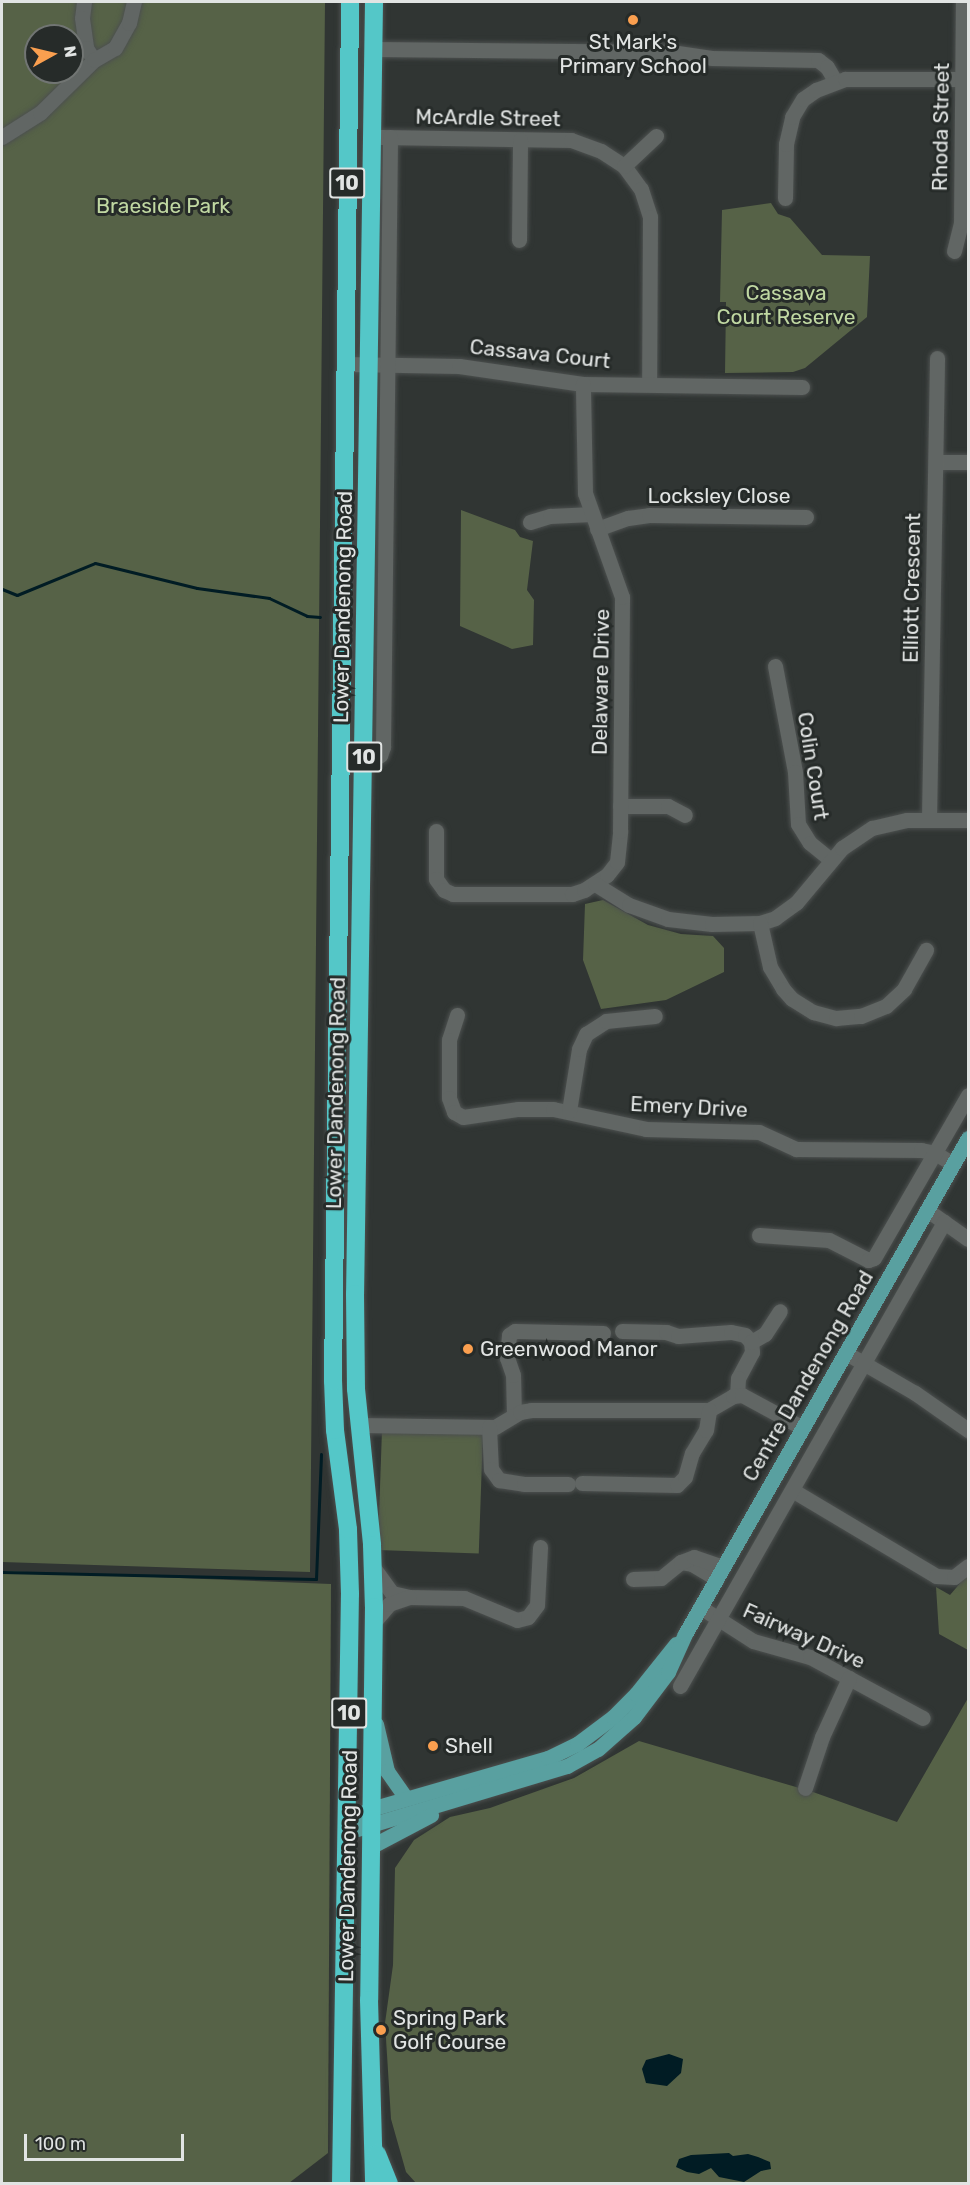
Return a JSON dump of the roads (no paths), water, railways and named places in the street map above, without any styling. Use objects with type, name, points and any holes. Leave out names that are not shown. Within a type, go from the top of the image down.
[{"type":"highway","name":"Lower Dandenong Road","points":[[341,2184],[350,1573],[333,1381],[350,2]]},
{"type":"highway","name":"Lower Dandenong Road","points":[[374,2],[373,49],[381,137],[369,364],[355,1294],[359,1425],[373,1567],[369,2000],[374,2184]]},
{"type":"highway","points":[[373,2144],[389,2184]]},
{"type":"main road","name":"Centre Dandenong Road","points":[[371,1817],[455,1801],[554,1771],[598,1749],[617,1734],[643,1706],[668,1672],[700,1607],[968,1140]]},
{"type":"main road","name":"Centre Dandenong Road","points":[[347,1826],[371,1817],[406,1798],[519,1767],[577,1744],[613,1717],[636,1694],[657,1665],[685,1634]]},
{"type":"main road","points":[[373,1710],[387,1771],[406,1798]]},
{"type":"main road","points":[[370,1847],[455,1801]]},
{"type":"street","points":[[84,2],[82,18],[86,48],[94,60]]},
{"type":"street","points":[[2,137],[40,113],[94,60],[115,48],[129,23],[134,2]]},
{"type":"street","name":"Rhoda Street","points":[[954,251],[961,222],[963,2]]},
{"type":"street","points":[[373,49],[671,52],[712,58],[818,60],[827,68],[835,81]]},
{"type":"street","points":[[785,198],[786,144],[792,117],[803,99],[835,81],[963,79]]},
{"type":"street","points":[[624,166],[656,136]]},
{"type":"street","name":"McArdle Street","points":[[381,137],[571,140],[601,151],[624,166],[640,189],[650,217],[649,384]]},
{"type":"street","name":"Lower Dandenong Road","points":[[363,765],[375,760],[382,752],[388,364],[381,137]]},
{"type":"street","points":[[519,240],[520,140]]},
{"type":"street","name":"Elliott Crescent","points":[[929,819],[937,358]]},
{"type":"street","name":"Cassava Court","points":[[345,364],[459,366],[584,384],[802,387]]},
{"type":"street","name":"Delaware Drive","points":[[584,384],[583,474],[595,521],[622,597],[619,843],[599,881]]},
{"type":"street","points":[[936,462],[969,462]]},
{"type":"street","name":"Locksley Close","points":[[530,522],[550,516],[595,521],[650,515],[806,517]]},
{"type":"street","name":"Colin Court","points":[[775,666],[795,772],[798,824],[810,843],[831,860]]},
{"type":"street","points":[[620,806],[668,806],[685,815]]},
{"type":"street","points":[[436,831],[436,879],[441,888],[449,893],[561,895],[580,892],[599,881],[617,898],[641,911],[668,920],[712,924],[760,922],[775,918],[796,903],[842,848],[872,828],[893,821],[969,820]]},
{"type":"street","points":[[760,922],[770,967],[783,989],[802,1006],[824,1016],[836,1018],[861,1016],[886,1006],[904,989],[926,950]]},
{"type":"street","name":"Emery Drive","points":[[456,1015],[449,1040],[449,1098],[454,1112],[467,1117],[518,1109],[569,1111],[646,1129],[759,1132],[796,1149],[914,1149],[935,1153],[953,1164]]},
{"type":"street","points":[[569,1111],[579,1049],[586,1034],[606,1021],[655,1016]]},
{"type":"street","name":"Centre Dandenong Road","points":[[759,1235],[829,1240],[867,1260],[876,1256],[969,1095]]},
{"type":"street","points":[[924,1216],[969,1239]]},
{"type":"street","name":"Centre Dandenong Road","points":[[680,1686],[864,1364],[946,1227]]},
{"type":"street","points":[[751,1342],[765,1334],[780,1311]]},
{"type":"street","points":[[514,1415],[513,1371],[507,1358],[509,1335],[515,1331],[603,1333]]},
{"type":"street","points":[[622,1331],[666,1332],[678,1336],[735,1333],[745,1335],[751,1342],[752,1352],[738,1378],[737,1395]]},
{"type":"street","points":[[846,1353],[915,1393],[969,1430]]},
{"type":"street","points":[[359,1425],[489,1427],[502,1424],[514,1415],[548,1408],[709,1410],[737,1395],[751,1398],[803,1428]]},
{"type":"street","points":[[489,1427],[491,1469],[499,1480],[524,1485],[575,1483],[677,1485],[685,1477],[692,1453],[706,1430],[709,1410]]},
{"type":"street","points":[[792,1490],[936,1576],[954,1577],[969,1566]]},
{"type":"street","points":[[373,1567],[387,1590],[409,1597],[457,1596],[507,1618],[522,1619],[532,1614],[539,1600],[540,1547]]},
{"type":"street","points":[[633,1579],[661,1578],[681,1562],[694,1557],[720,1573]]},
{"type":"street","points":[[374,1622],[388,1605],[409,1597]]},
{"type":"street","name":"Fairway Drive","points":[[700,1607],[753,1641],[810,1657],[923,1718]]},
{"type":"street","points":[[805,1788],[822,1737],[849,1678]]},
{"type":"water","points":[[669,2054],[683,2059],[681,2073],[667,2086],[646,2083],[642,2069],[646,2060]]},
{"type":"water","points":[[729,2153],[733,2156],[748,2154],[758,2157],[770,2162],[771,2169],[761,2171],[744,2182],[719,2177],[711,2168],[699,2174],[676,2167],[679,2159],[691,2155]]},
{"type":"waterway","points":[[2,589],[17,595],[95,563],[197,588],[269,598],[307,616],[320,617]]},
{"type":"waterway","points":[[2,1572],[316,1579],[321,1454]]},
{"type":"place","name":"St Mark's Primary School","points":[[633,20]]},
{"type":"place","name":"Greenwood Manor","points":[[468,1349]]},
{"type":"place","name":"Shell","points":[[433,1746]]},
{"type":"place","name":"Spring Park Golf Course","points":[[381,2030]]},
{"type":"park label","name":"Braeside Park","points":[[163,206]]},
{"type":"park label","name":"Cassava Court Reserve","points":[[786,305]]}]
